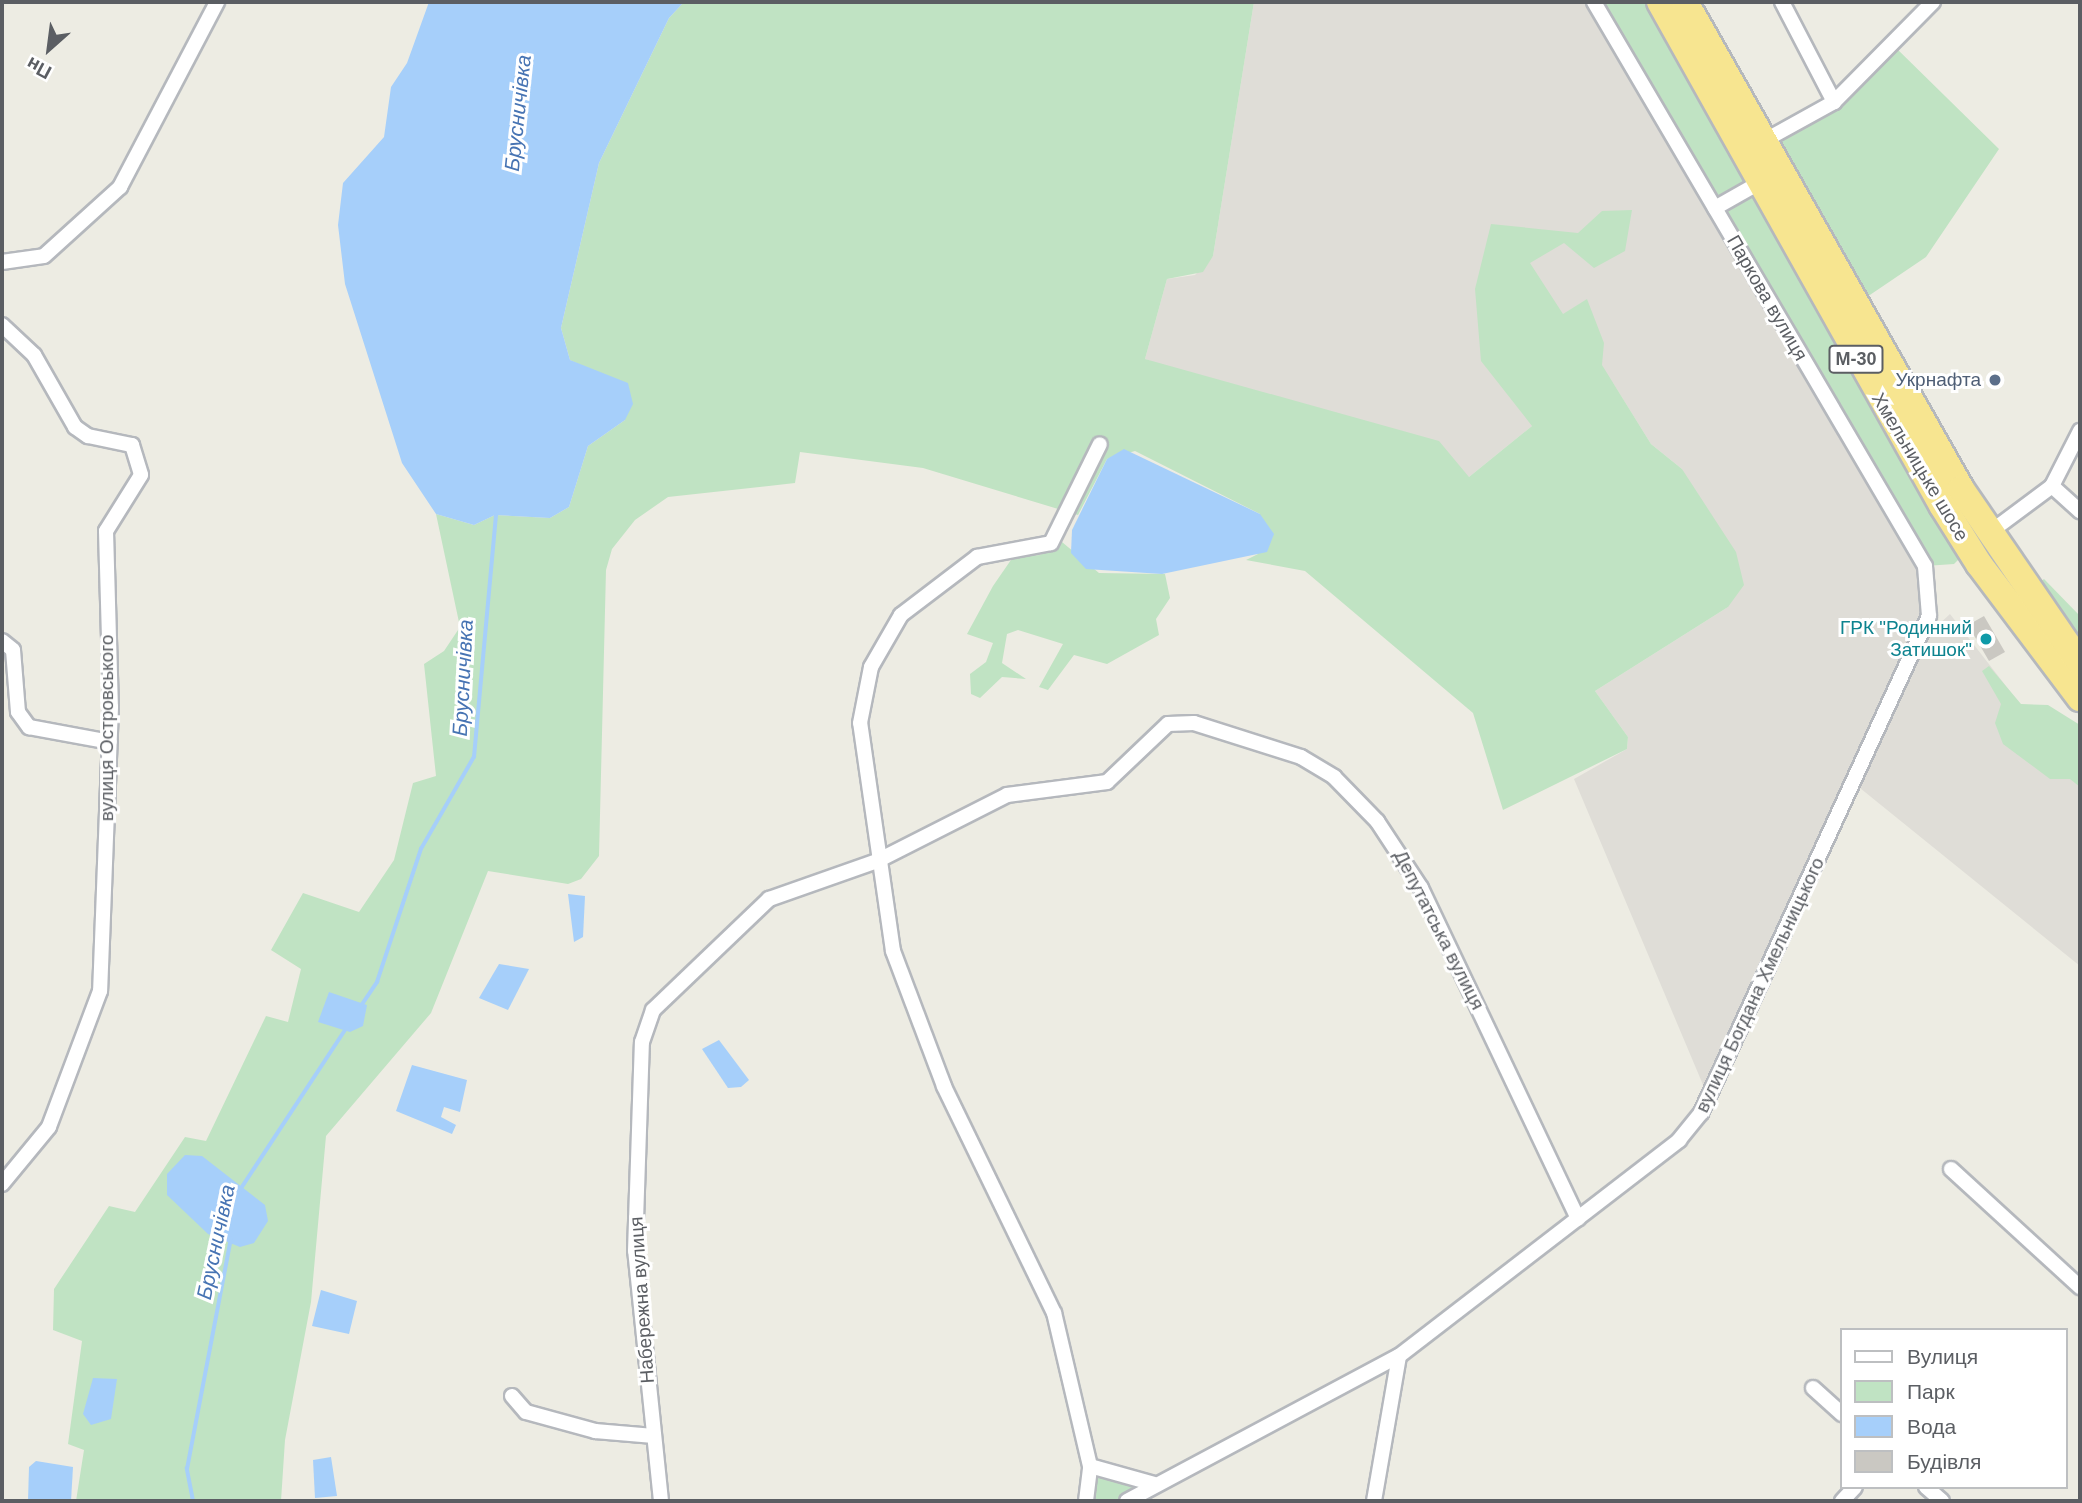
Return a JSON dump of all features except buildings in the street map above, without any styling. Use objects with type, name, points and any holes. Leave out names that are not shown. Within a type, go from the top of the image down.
[{"type":"highway","name":"Хмельницьке шосе","points":[[1660,2],[1753,147],[1978,540],[2080,663]]},
{"type":"highway","name":"Хмельницьке шосе","points":[[1685,2],[1753,147],[1759,183],[1978,540],[2080,698]]},
{"type":"street","points":[[2,262],[44,256],[120,187],[217,2]]},
{"type":"street","name":"Паркова вулиця","points":[[1594,2],[1925,566],[1930,597]]},
{"type":"street","points":[[1782,2],[1834,102]]},
{"type":"street","points":[[1753,147],[1834,102],[1933,2]]},
{"type":"street","points":[[1715,208],[1759,183]]},
{"type":"street","name":"вулиця Островського","points":[[2,325],[34,355],[75,427],[88,436],[132,445],[140,462],[141,475],[106,531],[110,742],[100,991],[49,1127],[2,1184]]},
{"type":"street","points":[[1978,540],[2052,486],[2080,431]]},
{"type":"street","points":[[1086,1501],[1090,1466],[1050,1304],[926,1045],[887,929],[860,723],[864,687],[882,644],[901,614],[977,557],[1051,543],[1100,444]]},
{"type":"street","points":[[2052,486],[2080,511]]},
{"type":"street","name":"вулиця Богдана Хмельницького","points":[[1127,1501],[1154,1484],[1399,1356],[1679,1140],[1701,1113],[1923,638],[1930,597]]},
{"type":"street","points":[[7,645],[18,712],[29,727],[110,742]]},
{"type":"street","name":"Депутатська вулиця","points":[[676,984],[769,899],[877,861],[1007,794],[1107,782],[1168,724],[1194,723],[1301,757],[1343,784],[1405,858],[1578,1219]]},
{"type":"street","name":"Набережна вулиця","points":[[661,1501],[635,1251],[642,1051],[648,1020],[676,984]]},
{"type":"street","points":[[1951,1169],[2080,1287]]},
{"type":"street","points":[[1374,1501],[1399,1356]]},
{"type":"street","points":[[1813,1388],[1840,1412]]},
{"type":"street","points":[[512,1396],[526,1412],[595,1431],[654,1437]]},
{"type":"street","points":[[1090,1466],[1154,1484]]},
{"type":"street","points":[[1928,1489],[1942,1501]]},
{"type":"shaded area","points":[[1254,2],[1594,2],[1925,566],[1925,637],[1950,614],[2080,781],[2080,966],[1855,784],[1709,1099],[1574,779],[1627,749],[1628,737],[1595,691],[1728,607],[1682,469],[1651,444],[1613,383],[1532,426],[1469,477],[1145,359],[1167,279],[1195,275],[1213,256]]},
{"type":"green space","points":[[684,2],[1254,2],[1213,256],[1203,272],[1167,279],[1145,359],[1439,441],[1469,477],[1532,426],[1481,361],[1475,289],[1491,224],[1578,233],[1602,211],[1632,210],[1625,251],[1594,268],[1564,243],[1530,263],[1563,314],[1587,299],[1604,343],[1602,365],[1651,444],[1682,469],[1736,552],[1744,585],[1728,607],[1595,691],[1628,737],[1627,749],[1503,810],[1473,713],[1305,571],[1246,560],[1258,554],[1260,514],[1135,451],[1107,459],[1078,515],[923,468],[800,452],[795,483],[668,497],[635,520],[612,549],[606,570],[599,856],[581,879],[568,884],[488,871],[431,1013],[326,1136],[311,1302],[285,1440],[281,1501],[76,1501],[84,1450],[68,1444],[82,1341],[53,1330],[54,1289],[109,1206],[135,1212],[185,1137],[206,1141],[266,1016],[288,1022],[301,969],[271,950],[303,893],[359,912],[394,860],[413,783],[436,776],[424,664],[444,651],[460,627],[436,514],[474,525],[495,515],[550,518],[569,507],[588,446],[625,420],[605,378],[570,360],[561,328],[599,163],[669,18]]},
{"type":"green space","points":[[1594,2],[1646,2],[1962,556],[1954,564],[1925,566]]},
{"type":"green space","points":[[1892,44],[1999,149],[1926,257],[1861,301],[1769,139],[1834,102]]},
{"type":"green space","points":[[1062,542],[1099,573],[1165,574],[1170,598],[1156,619],[1159,635],[1107,664],[1074,655],[1048,690],[1039,687],[1063,644],[1018,630],[1007,634],[1002,663],[1026,679],[1002,677],[980,698],[971,694],[970,674],[986,662],[993,643],[967,634],[993,586],[1013,557],[1040,555]]},
{"type":"green space","points":[[2044,579],[2080,616],[2080,646],[2036,585]]},
{"type":"green space","points":[[1989,666],[2021,704],[2048,705],[2080,725],[2080,787],[2070,779],[2050,779],[2003,744],[1995,723],[2001,704],[1982,671]]},
{"type":"green space","points":[[1090,1466],[1154,1484],[1127,1501],[1086,1501]]},
{"type":"water","points":[[429,2],[684,2],[669,18],[599,163],[561,328],[570,360],[628,383],[633,404],[625,420],[588,446],[569,507],[550,518],[495,515],[474,525],[436,514],[402,463],[345,284],[338,225],[343,183],[384,137],[391,87],[407,63]]},
{"type":"water","points":[[1124,449],[1260,514],[1274,534],[1267,552],[1162,574],[1086,569],[1071,553],[1072,530],[1107,459]]},
{"type":"water","points":[[568,894],[585,896],[583,937],[574,942]]},
{"type":"water","points":[[499,964],[529,969],[508,1010],[479,998]]},
{"type":"water","points":[[329,992],[367,1005],[363,1026],[350,1032],[318,1022]]},
{"type":"water","points":[[719,1040],[749,1080],[741,1087],[728,1088],[702,1049]]},
{"type":"water","points":[[412,1065],[467,1080],[460,1112],[444,1107],[441,1117],[456,1125],[452,1134],[396,1111]]},
{"type":"water","points":[[185,1155],[202,1156],[265,1205],[268,1221],[254,1243],[240,1247],[208,1234],[167,1195],[167,1174]]},
{"type":"water","points":[[321,1290],[357,1301],[349,1334],[312,1326]]},
{"type":"water","points":[[93,1378],[117,1379],[111,1419],[91,1425],[83,1414]]},
{"type":"water","points":[[331,1457],[337,1496],[315,1498],[313,1460]]},
{"type":"water","points":[[36,1461],[73,1467],[71,1501],[28,1501],[29,1467]]},
{"type":"waterway","name":"Брусничівка","points":[[361,1006],[377,982],[421,849],[474,757],[496,513]]},
{"type":"waterway","name":"Брусничівка","points":[[240,1190],[347,1027]]},
{"type":"waterway","name":"Брусничівка","points":[[193,1501],[187,1469],[231,1239]]},
{"type":"place","name":"Укрнафта","points":[[1995,380]]},
{"type":"place","name":"ГРК \"Родинний Затишок\"","points":[[1986,639]]}]
